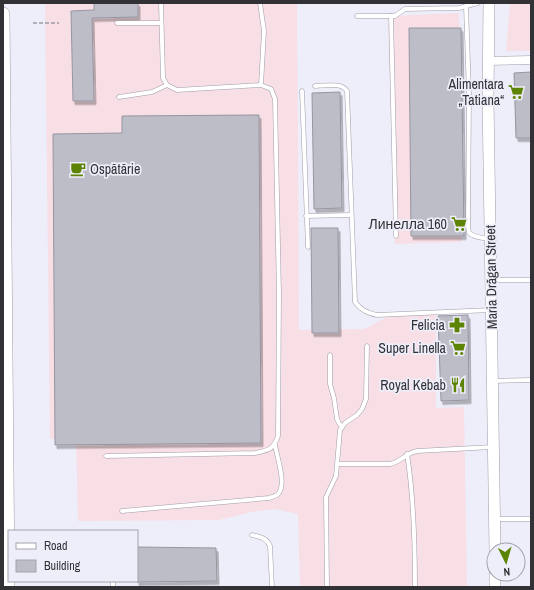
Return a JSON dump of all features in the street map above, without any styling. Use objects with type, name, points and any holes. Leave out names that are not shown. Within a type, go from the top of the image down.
[{"type":"main road","name":"Maria Drăgan Street","points":[[489,3],[488,61],[495,542]]},
{"type":"main road","points":[[3,14],[8,587]]},
{"type":"street","points":[[488,61],[531,60]]},
{"type":"lane","points":[[106,456],[255,453],[268,450],[274,446],[278,436],[279,302],[275,99],[271,89],[261,85],[177,90],[167,85],[163,78],[161,3]]},
{"type":"lane","points":[[260,3],[264,31],[261,85]]},
{"type":"lane","points":[[357,16],[395,16],[405,9],[458,8],[478,3]]},
{"type":"lane","points":[[466,6],[469,94],[468,226],[469,234],[490,239]]},
{"type":"lane","points":[[391,16],[396,236]]},
{"type":"lane","points":[[117,23],[161,23]]},
{"type":"lane","points":[[119,97],[152,92],[167,85]]},
{"type":"lane","points":[[315,86],[341,86],[347,91],[355,302],[360,309],[367,313],[377,315],[491,310]]},
{"type":"lane","points":[[302,91],[308,247]]},
{"type":"lane","points":[[306,216],[351,215]]},
{"type":"lane","points":[[491,280],[531,280]]},
{"type":"lane","points":[[327,587],[326,497],[327,491],[334,482],[338,464],[340,430],[345,423],[362,410],[366,399],[367,346]]},
{"type":"lane","points":[[330,355],[330,384],[337,419],[342,427]]},
{"type":"lane","points":[[492,381],[531,380]]},
{"type":"lane","points":[[122,511],[269,498],[277,495],[280,491],[282,478],[274,446]]},
{"type":"lane","points":[[338,464],[390,464],[396,463],[407,454],[417,451],[493,447]]},
{"type":"lane","points":[[407,454],[415,542],[416,587]]},
{"type":"lane","points":[[494,519],[531,519]]},
{"type":"lane","points":[[252,535],[265,539],[270,546],[272,587]]},
{"type":"path","points":[[33,23],[59,23]]},
{"type":"shaded area","points":[[45,3],[297,3],[299,330],[364,329],[387,317],[436,314],[436,408],[464,407],[467,587],[300,587],[298,514],[274,509],[251,512],[219,520],[78,521],[76,438],[50,439]]},
{"type":"shaded area","points":[[510,3],[531,3],[531,51],[506,51]]},
{"type":"shaded area","points":[[459,13],[462,242],[395,244],[388,25],[393,16]]},
{"type":"building","points":[[94,3],[138,3],[138,17],[92,18],[94,101],[73,101],[71,11],[94,10]]},
{"type":"building","points":[[409,28],[461,28],[464,236],[411,236]]},
{"type":"building","points":[[531,72],[531,138],[516,138],[514,73]]},
{"type":"building","points":[[340,92],[342,208],[314,209],[312,93]]},
{"type":"building","points":[[259,115],[261,443],[55,445],[53,134],[122,133],[122,116]]},
{"type":"building","points":[[311,228],[338,228],[339,333],[312,333]]},
{"type":"building","points":[[468,315],[469,400],[441,401],[438,316]]},
{"type":"building","points":[[138,547],[216,548],[217,581],[138,582]]},
{"type":"place","name":"Alimentara „Tatiana“","points":[[516,92]]},
{"type":"place","name":"Ospătărie","points":[[78,169]]},
{"type":"place","name":"Линелла 160","points":[[459,224]]},
{"type":"place","name":"Felicia","points":[[457,325]]},
{"type":"place","name":"Super Linella","points":[[458,348]]},
{"type":"place","name":"Royal Kebab","points":[[458,385]]}]
